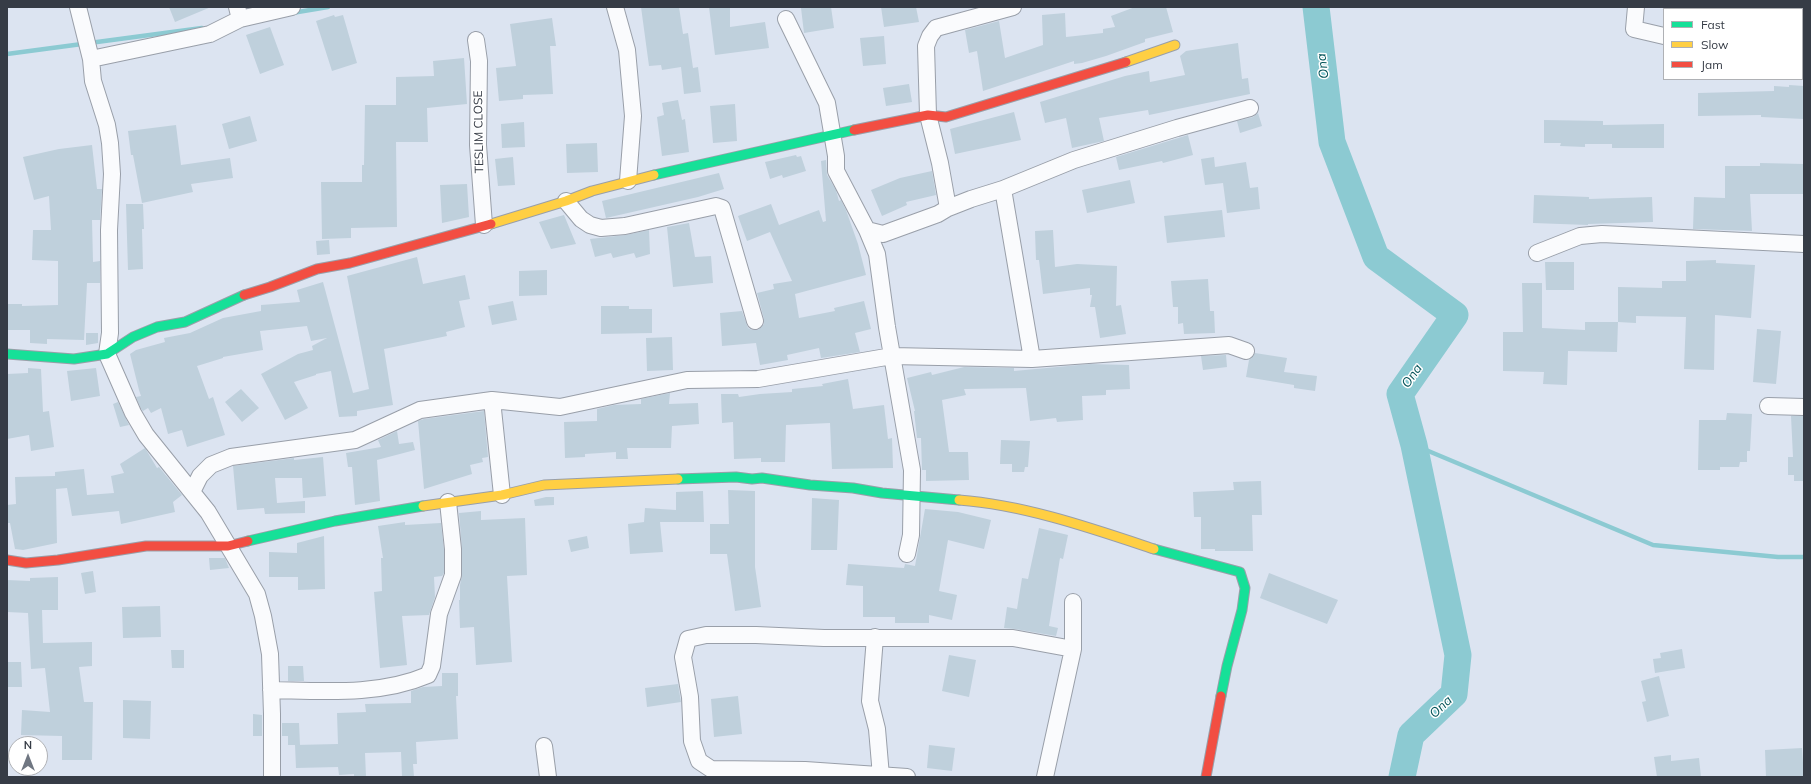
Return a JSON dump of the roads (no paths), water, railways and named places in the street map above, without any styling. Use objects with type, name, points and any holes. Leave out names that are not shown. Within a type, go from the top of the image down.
[{"type":"street","points":[[78,7],[91,59],[93,81],[107,124],[112,174],[109,230],[110,334],[107,354],[132,413],[146,435],[208,512],[257,594],[263,616],[270,654],[272,777]]},
{"type":"street","points":[[91,59],[210,34],[239,13],[292,7]]},
{"type":"street","points":[[615,7],[627,50],[633,116],[628,182]]},
{"type":"street","points":[[948,208],[940,163],[928,115],[926,46],[930,36],[936,28],[1013,7]]},
{"type":"street","points":[[1636,7],[1634,29],[1663,36]]},
{"type":"street","points":[[786,19],[827,103],[836,171],[868,230],[877,254],[892,356],[912,470],[911,535],[907,554]]},
{"type":"street","name":"TESLIM CLOSE","points":[[476,40],[479,61],[478,145],[484,225]]},
{"type":"street","points":[[7,354],[74,359],[107,354],[133,338],[157,327],[185,322],[243,295],[270,287],[317,269],[350,263],[566,201],[592,191],[628,182],[832,134],[928,115],[946,117],[1110,68],[1175,45]]},
{"type":"street","points":[[868,230],[883,234],[938,214],[948,208],[971,199],[1003,189],[1074,160],[1177,128],[1250,108]]},
{"type":"street","points":[[1003,189],[1032,359]]},
{"type":"street","points":[[566,201],[582,219],[590,225],[601,228],[625,226],[716,206],[722,208],[755,321]]},
{"type":"street","points":[[1537,253],[1580,236],[1602,234],[1804,244]]},
{"type":"street","points":[[192,492],[200,476],[211,464],[231,457],[355,440],[420,410],[492,400],[560,407],[687,380],[758,379],[892,356],[1032,359],[1229,346],[1246,351]]},
{"type":"street","points":[[492,400],[502,495]]},
{"type":"street","points":[[1768,406],[1804,407]]},
{"type":"street","points":[[7,560],[26,563],[58,560],[146,546],[228,546],[335,521],[448,502],[502,495],[544,484],[706,477],[762,478],[810,485],[853,488],[882,493],[986,502],[1088,527],[1169,554],[1240,572],[1245,588],[1242,610],[1227,666],[1206,777]]},
{"type":"street","points":[[271,690],[356,691],[402,684],[428,676],[432,666],[440,614],[453,575],[453,549],[448,502]]},
{"type":"street","points":[[1046,777],[1073,648],[1073,602]]},
{"type":"street","points":[[906,777],[711,769],[699,761],[692,741],[690,697],[683,657],[688,639],[706,635],[756,635],[824,638],[1014,638],[1073,648]]},
{"type":"street","points":[[875,637],[870,701],[877,729],[881,776]]},
{"type":"street","points":[[544,746],[548,777]]},
{"type":"waterway","points":[[292,13],[328,7]]},
{"type":"waterway","name":"Ona","points":[[1316,7],[1332,142],[1376,257],[1455,315],[1400,394],[1414,445],[1458,655],[1454,694],[1411,735],[1402,777]]},
{"type":"waterway","points":[[7,54],[202,28]]},
{"type":"waterway","points":[[1414,445],[1653,545],[1778,557],[1804,557]]}]
